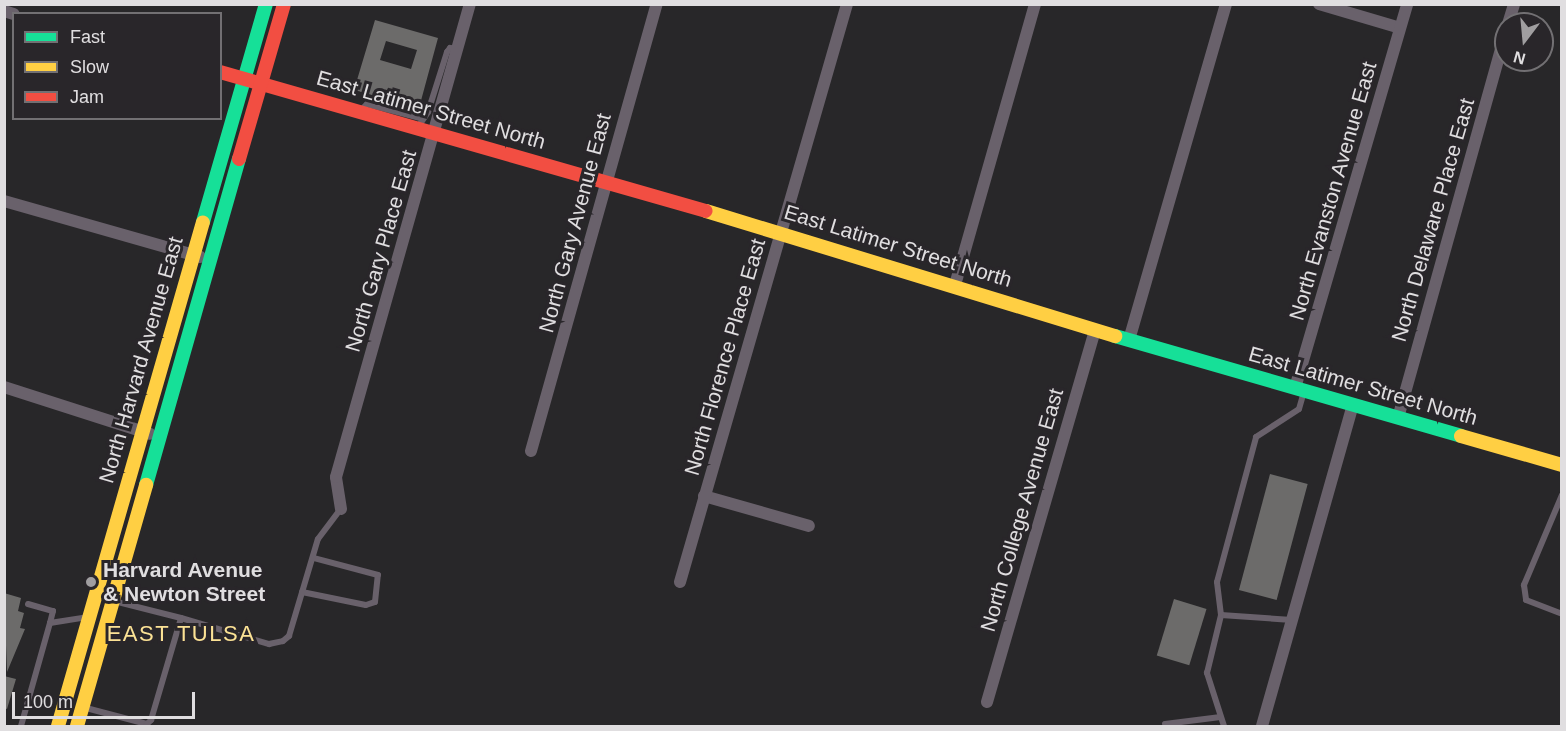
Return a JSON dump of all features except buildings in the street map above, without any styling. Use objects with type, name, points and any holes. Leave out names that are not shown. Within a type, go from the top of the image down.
[{"type":"main road","name":"North Harvard Avenue East","points":[[58,726],[266,4]]},
{"type":"main road","name":"North Harvard Avenue East","points":[[77,726],[284,4]]},
{"type":"main road","name":"East Latimer Street North","points":[[222,73],[362,112],[419,123],[435,132],[781,232],[1095,330],[1562,465]]},
{"type":"main road","points":[[95,596],[113,600]]},
{"type":"street","name":"North Gary Place East","points":[[340,509],[336,477],[471,4]]},
{"type":"street","name":"North Gary Avenue East","points":[[531,451],[657,4]]},
{"type":"street","name":"North Florence Place East","points":[[680,582],[848,4]]},
{"type":"street","points":[[955,285],[1035,4]]},
{"type":"street","points":[[1129,340],[1226,4]]},
{"type":"street","points":[[1319,4],[1400,28]]},
{"type":"street","name":"North Evanston Avenue East","points":[[1300,389],[1407,4]]},
{"type":"street","name":"North Delaware Place East","points":[[1398,418],[1495,72]]},
{"type":"street","points":[[4,201],[210,260]]},
{"type":"street","name":"North College Avenue East","points":[[987,702],[1095,330]]},
{"type":"street","points":[[4,387],[160,437]]},
{"type":"street","points":[[1262,726],[1353,405]]},
{"type":"street","points":[[705,496],[809,526]]},
{"type":"lane","points":[[419,123],[428,112],[447,52],[450,48],[458,50]]},
{"type":"lane","points":[[1224,726],[1207,672],[1221,615],[1218,582],[1256,437],[1299,409],[1300,389]]},
{"type":"lane","points":[[1562,495],[1524,585],[1526,600],[1562,614]]},
{"type":"lane","points":[[113,600],[274,643],[289,636],[318,539],[340,509]]},
{"type":"lane","points":[[302,592],[366,605],[375,602],[378,574],[314,558]]},
{"type":"lane","points":[[21,726],[52,610],[28,604]]},
{"type":"lane","points":[[1221,615],[1293,620]]},
{"type":"lane","points":[[50,623],[89,616]]},
{"type":"lane","points":[[82,708],[147,724],[151,720],[181,618]]},
{"type":"lane","points":[[1165,724],[1221,717]]},
{"type":"traffic: fast","points":[[203,222],[266,4]]},
{"type":"traffic: fast","points":[[146,485],[239,159]]},
{"type":"traffic: fast","points":[[1115,336],[1461,436]]},
{"type":"traffic: slow","points":[[706,211],[1115,336]]},
{"type":"traffic: slow","points":[[58,726],[203,222]]},
{"type":"traffic: slow","points":[[1461,436],[1562,465]]},
{"type":"traffic: slow","points":[[77,726],[146,485]]},
{"type":"traffic: jam","points":[[239,159],[284,4]]},
{"type":"traffic: jam","points":[[222,73],[706,211]]},
{"type":"place","name":"Harvard Avenue & Newton Street","points":[[91,582]]},
{"type":"district","name":"EAST TULSA","points":[[181,634]]}]
